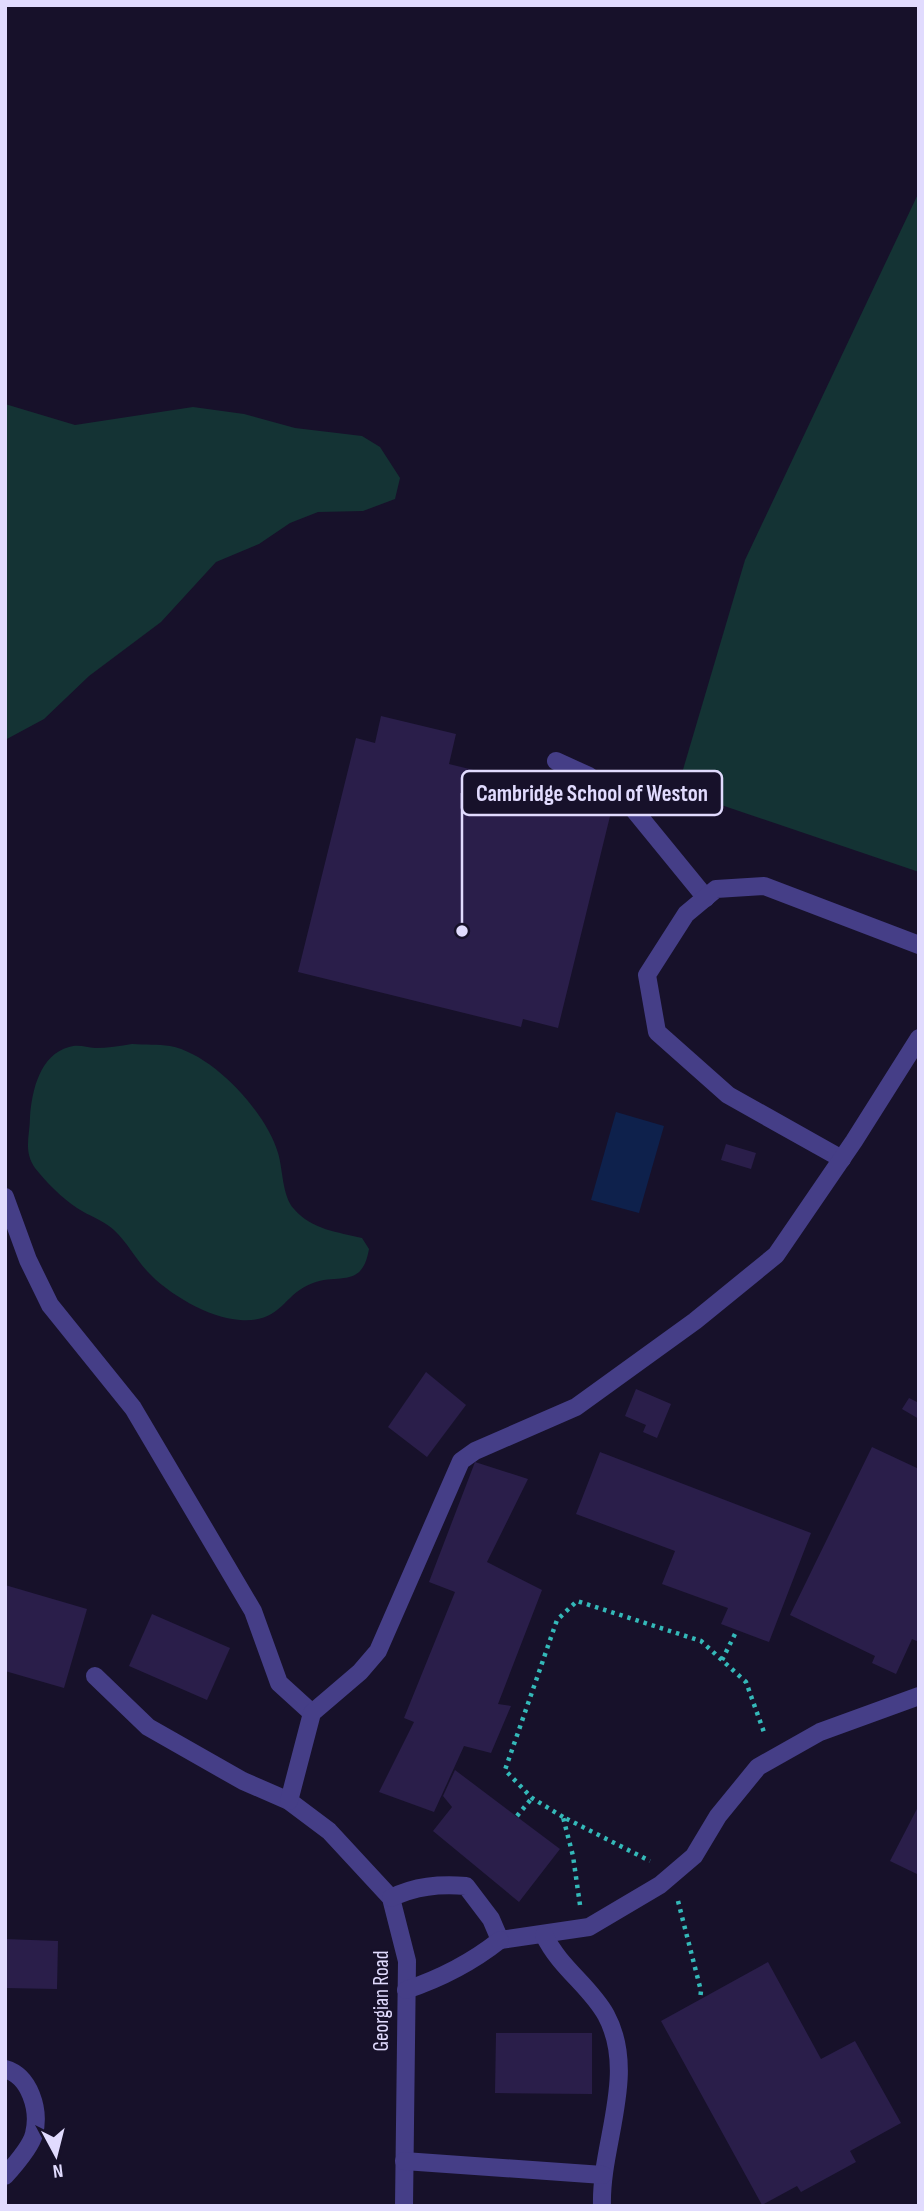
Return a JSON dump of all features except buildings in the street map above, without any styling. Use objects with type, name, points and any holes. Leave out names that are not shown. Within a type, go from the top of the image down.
[{"type":"street","points":[[556,761],[589,776],[630,805],[706,898]]},
{"type":"street","points":[[842,1159],[728,1095],[657,1032],[647,975],[686,914],[716,890],[764,886],[919,945]]},
{"type":"street","points":[[289,1801],[312,1713],[360,1672],[378,1651],[461,1461],[475,1451],[576,1408],[695,1321],[776,1255],[842,1159],[919,1038]]},
{"type":"street","points":[[5,1197],[28,1260],[50,1305],[133,1408],[253,1611],[279,1683],[312,1713]]},
{"type":"street","name":"Georgian Road","points":[[95,1676],[148,1727],[243,1781],[289,1801],[330,1832],[391,1898],[404,1940],[404,2206]]},
{"type":"street","points":[[406,1990],[441,1978],[474,1960],[500,1940],[583,1930],[660,1885],[672,1872],[694,1856],[718,1816],[758,1767],[820,1732],[919,1696]]},
{"type":"street","points":[[391,1898],[410,1889],[448,1884],[466,1886],[491,1919],[500,1940]]},
{"type":"street","points":[[544,1934],[554,1955],[606,2014],[620,2055],[611,2140],[603,2175],[602,2206]]},
{"type":"street","points":[[5,2069],[16,2072],[33,2096],[34,2135],[5,2176]]},
{"type":"street","points":[[404,2161],[603,2175]]},
{"type":"path","points":[[700,2000],[701,1990],[672,1872],[563,1817],[532,1798],[505,1770],[556,1620],[577,1601],[701,1641],[746,1682],[773,1759]]},
{"type":"path","points":[[722,1660],[737,1630]]},
{"type":"path","points":[[517,1816],[532,1798]]},
{"type":"path","points":[[563,1817],[573,1856],[583,1930]]},
{"type":"green space","points":[[919,192],[919,872],[677,790],[745,560]]},
{"type":"green space","points":[[5,404],[75,425],[193,407],[244,414],[295,428],[362,436],[380,447],[400,478],[395,499],[363,511],[318,512],[290,523],[259,544],[216,562],[161,622],[89,676],[44,719],[5,740]]},
{"type":"green space","points":[[132,1044],[165,1045],[186,1051],[203,1060],[236,1087],[272,1137],[290,1204],[301,1216],[317,1226],[362,1238],[369,1249],[361,1270],[348,1277],[313,1283],[265,1317],[240,1320],[215,1315],[166,1288],[147,1271],[114,1230],[77,1208],[54,1190],[31,1162],[28,1149],[31,1107],[39,1075],[51,1058],[69,1047],[100,1048]]},
{"type":"water","points":[[616,1112],[664,1126],[639,1213],[591,1200]]},
{"type":"place","name":"Cambridge School of Weston","points":[[462,931]]}]
